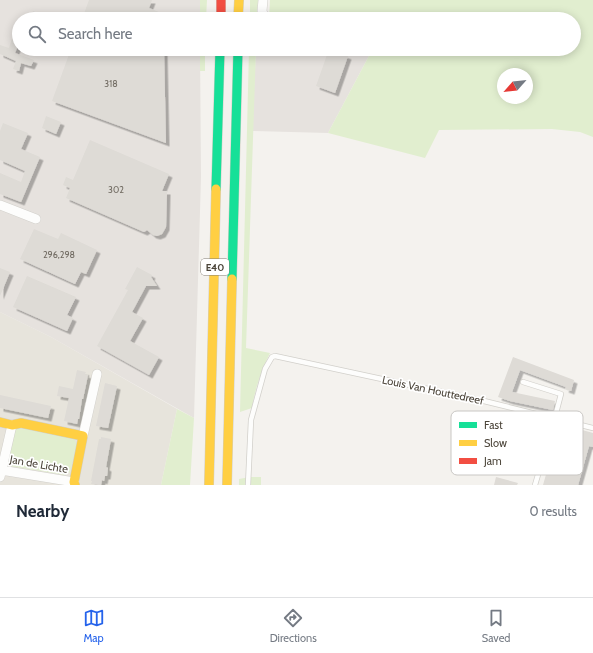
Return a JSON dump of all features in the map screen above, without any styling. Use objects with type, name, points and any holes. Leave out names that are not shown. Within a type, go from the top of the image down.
[{"type":"main road","points":[[220,12],[221,0]]},
{"type":"main road","points":[[238,12],[239,0]]},
{"type":"main road","name":"E40","points":[[209,485],[220,56]]},
{"type":"main road","name":"E40","points":[[227,485],[238,56]]},
{"type":"main road","points":[[0,422],[12,425],[21,422],[83,436]]},
{"type":"main road","name":"Jan de Lichte","points":[[74,484],[83,436]]},
{"type":"street","points":[[262,12],[263,0]]},
{"type":"street","points":[[0,205],[36,219]]},
{"type":"street","name":"Jan de Lichte","points":[[83,436],[97,374]]},
{"type":"street","points":[[1,473],[12,425]]},
{"type":"street","name":"Jan de Lichte","points":[[1,473],[74,484]]},
{"type":"lane","name":"Louis Van Houttedreef","points":[[248,485],[251,420],[265,369],[272,357],[275,356],[528,411]]},
{"type":"lane","points":[[523,382],[561,394],[557,411]]},
{"type":"lane","name":"Louis Van Houttedreef","points":[[583,425],[593,428]]},
{"type":"lane","points":[[535,485],[538,475]]},
{"type":"shaded area","points":[[0,0],[200,0],[200,12],[12,12],[12,56],[200,56],[201,177],[194,418],[51,337],[0,312]]},
{"type":"shaded area","points":[[256,56],[369,56],[328,133],[252,131]]},
{"type":"shaded area","points":[[0,312],[51,337],[177,409],[161,485],[0,485]]},
{"type":"green space","points":[[200,0],[207,0],[206,12],[200,12]]},
{"type":"green space","points":[[250,0],[258,0],[257,12],[250,12]]},
{"type":"green space","points":[[270,0],[593,0],[593,137],[580,132],[552,129],[439,130],[425,158],[328,133],[369,56],[581,56],[581,12],[269,12]]},
{"type":"green space","points":[[200,56],[205,56],[205,71],[200,71]]},
{"type":"green space","points":[[249,56],[256,56],[246,348],[270,353],[259,380],[252,408],[240,412]]},
{"type":"green space","points":[[177,409],[194,418],[190,485],[161,485]]},
{"type":"green space","points":[[18,426],[73,438],[77,444],[70,472],[65,475],[11,466],[7,463],[14,428]]},
{"type":"green space","points":[[261,477],[261,485],[239,485],[239,479]]},
{"type":"building","points":[[89,0],[152,0],[149,8],[159,12],[85,12]]},
{"type":"building","points":[[12,38],[12,56],[23,56],[34,60],[31,66],[21,63],[19,71],[13,69],[16,61],[0,54],[0,45],[9,48]]},
{"type":"building","points":[[68,56],[164,56],[166,143],[52,101]]},
{"type":"building","points":[[327,56],[348,56],[335,93],[316,86]]},
{"type":"building","points":[[46,116],[61,122],[56,134],[42,128]]},
{"type":"building","points":[[3,123],[28,133],[21,149],[40,157],[21,202],[0,194],[0,173],[21,182],[25,171],[0,160],[0,131]]},
{"type":"building","points":[[90,140],[169,174],[162,191],[167,191],[166,227],[162,234],[157,236],[153,235],[147,230],[144,232],[66,198],[70,188],[63,185],[66,177],[73,180]]},
{"type":"building","points":[[34,229],[58,239],[61,233],[97,250],[86,274],[81,272],[75,284],[20,259]]},
{"type":"building","points":[[137,267],[152,275],[151,277],[157,286],[146,286],[132,312],[143,318],[130,341],[159,357],[149,375],[97,346],[128,290],[125,289]]},
{"type":"building","points":[[0,268],[10,272],[0,296]]},
{"type":"building","points":[[27,276],[76,297],[67,315],[73,318],[67,331],[13,307]]},
{"type":"building","points":[[513,357],[574,380],[571,391],[565,389],[566,387],[520,370],[512,392],[555,401],[553,410],[498,397]]},
{"type":"building","points":[[77,370],[86,372],[85,374],[88,375],[77,424],[64,421],[69,398],[57,396],[59,386],[73,389]]},
{"type":"building","points":[[105,383],[117,386],[108,428],[96,426]]},
{"type":"building","points":[[0,395],[51,406],[48,418],[0,408]]},
{"type":"building","points":[[583,430],[593,433],[593,447],[589,446],[583,467]]},
{"type":"building","points":[[101,437],[111,439],[106,467],[108,468],[107,476],[105,476],[104,481],[102,480],[101,485],[98,485],[91,484],[91,481],[99,439],[101,439]]},
{"type":"building","points":[[546,475],[581,475],[578,485],[543,485]]},
{"type":"building","points":[[496,477],[518,483],[517,485],[494,485]]},
{"type":"traffic: fast","points":[[216,189],[220,56]]},
{"type":"traffic: fast","points":[[232,279],[238,56]]},
{"type":"traffic: slow","points":[[238,12],[239,0]]},
{"type":"traffic: slow","points":[[209,485],[216,189]]},
{"type":"traffic: slow","points":[[227,485],[232,279]]},
{"type":"traffic: slow","points":[[0,422],[12,425],[21,423],[83,436],[74,482],[75,485]]},
{"type":"traffic: jam","points":[[221,0],[221,12]]}]
